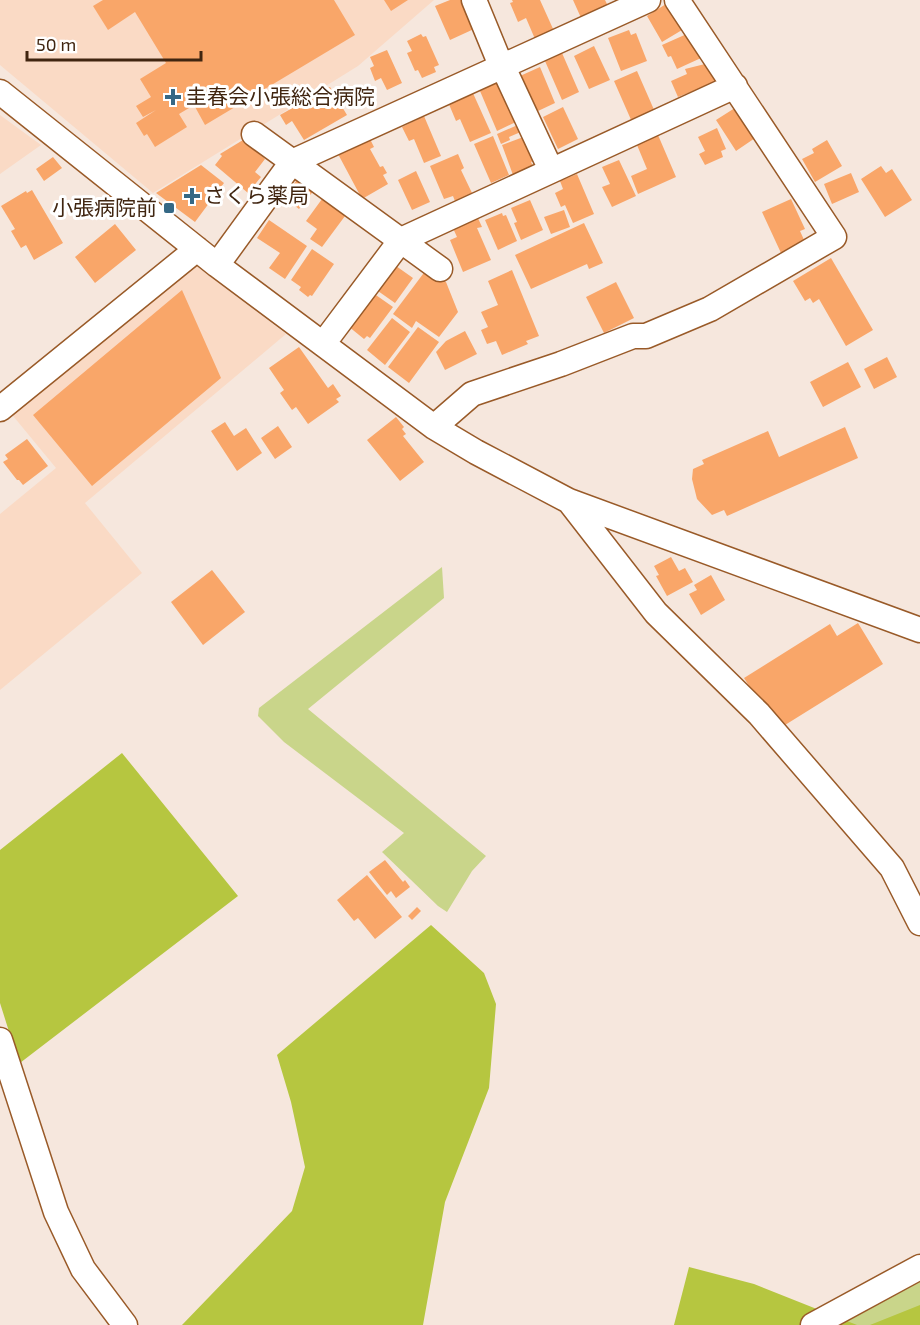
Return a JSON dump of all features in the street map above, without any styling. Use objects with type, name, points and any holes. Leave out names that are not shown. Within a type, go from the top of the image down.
[{"type":"street","points":[[474,0],[502,68],[551,171]]},
{"type":"street","points":[[217,265],[292,162],[648,0]]},
{"type":"street","points":[[434,427],[472,394],[561,364],[633,336],[645,336],[710,309],[834,237],[677,0]]},
{"type":"street","points":[[323,344],[401,240],[735,86]]},
{"type":"street","points":[[0,92],[217,265],[434,427],[476,452],[568,501],[920,630]]},
{"type":"street","points":[[254,134],[440,269]]},
{"type":"street","points":[[0,409],[197,249]]},
{"type":"street","points":[[568,501],[656,614],[759,714],[892,868],[920,923]]},
{"type":"street","points":[[2,1056],[56,1212],[83,1269],[125,1325]]},
{"type":"street","points":[[813,1325],[920,1267]]},
{"type":"shaded area","name":"圭春会小張総合病院","points":[[0,0],[434,0],[358,66],[153,193],[0,65]]},
{"type":"shaded area","points":[[0,115],[41,145],[0,174]]},
{"type":"shaded area","points":[[192,263],[286,334],[85,503],[142,573],[0,690],[0,514],[56,468],[9,411]]},
{"type":"green space","points":[[442,567],[444,598],[308,709],[486,856],[472,871],[447,912],[382,852],[404,833],[284,742],[258,716],[259,708]]},
{"type":"green space","points":[[122,753],[238,896],[16,1066],[12,1041],[0,1003],[0,850]]},
{"type":"green space","points":[[431,925],[484,973],[496,1004],[489,1088],[445,1202],[423,1325],[182,1325],[292,1211],[305,1167],[291,1102],[277,1055]]},
{"type":"green space","points":[[689,1267],[754,1284],[857,1325],[674,1325]]},
{"type":"green space","points":[[920,1273],[920,1325],[822,1325]]},
{"type":"green space","points":[[920,1305],[920,1325],[870,1325]]},
{"type":"building","points":[[103,0],[334,0],[355,35],[205,125],[194,105],[179,114],[187,127],[155,147],[136,123],[156,110],[143,117],[136,106],[151,97],[140,79],[166,63],[135,12],[108,30],[93,6]]},
{"type":"building","points":[[384,0],[408,0],[391,11]]},
{"type":"building","points":[[450,0],[461,0],[474,29],[450,40],[435,6]]},
{"type":"building","points":[[512,0],[540,0],[554,31],[535,39],[526,18],[518,22],[510,3],[513,2]]},
{"type":"building","points":[[573,0],[605,0],[609,8],[582,20]]},
{"type":"building","points":[[666,4],[682,30],[662,42],[647,16]]},
{"type":"building","points":[[629,30],[631,35],[636,33],[647,61],[621,71],[608,38]]},
{"type":"building","points":[[689,33],[701,58],[677,69],[671,56],[668,57],[662,45]]},
{"type":"building","points":[[421,34],[423,37],[426,36],[439,65],[434,67],[436,72],[422,78],[418,70],[415,71],[407,53],[412,51],[407,41]]},
{"type":"building","points":[[594,46],[610,80],[589,89],[574,56]]},
{"type":"building","points":[[387,50],[402,83],[387,90],[381,78],[375,81],[370,68],[374,66],[370,57]]},
{"type":"building","points":[[562,53],[579,92],[562,100],[545,61]]},
{"type":"building","points":[[709,63],[716,82],[678,97],[671,81],[687,74],[685,69]]},
{"type":"building","points":[[540,67],[555,103],[538,111],[520,76]]},
{"type":"building","points":[[637,71],[655,112],[632,122],[614,81]]},
{"type":"building","points":[[501,81],[518,121],[497,131],[480,91]]},
{"type":"building","points":[[330,87],[347,115],[304,140],[292,121],[286,125],[280,115]]},
{"type":"building","points":[[472,91],[491,133],[470,142],[460,119],[456,121],[448,102]]},
{"type":"building","points":[[738,106],[758,136],[736,151],[716,120]]},
{"type":"building","points":[[563,107],[578,139],[558,149],[543,117]]},
{"type":"building","points":[[424,116],[441,156],[424,163],[414,139],[409,141],[402,127]]},
{"type":"building","points":[[520,124],[523,131],[509,137],[510,140],[501,144],[497,134]]},
{"type":"building","points":[[717,128],[726,149],[721,151],[723,157],[705,165],[699,154],[705,151],[698,137]]},
{"type":"building","points":[[658,135],[676,177],[638,194],[631,176],[647,169],[637,145]]},
{"type":"building","points":[[493,136],[509,175],[491,183],[474,144]]},
{"type":"building","points":[[526,136],[536,160],[531,162],[533,166],[513,175],[502,145]]},
{"type":"building","points":[[369,137],[374,147],[370,149],[380,167],[383,166],[387,173],[383,175],[388,184],[362,199],[338,154]]},
{"type":"building","points":[[243,140],[265,159],[255,172],[261,177],[248,193],[215,165],[222,156],[220,154]]},
{"type":"building","points":[[827,140],[842,166],[815,182],[802,159],[814,153],[812,149]]},
{"type":"building","points":[[458,154],[464,168],[461,170],[472,193],[455,201],[453,196],[444,199],[430,166]]},
{"type":"building","points":[[53,157],[62,168],[44,181],[36,169]]},
{"type":"building","points":[[619,160],[636,196],[612,207],[602,187],[610,184],[602,167]]},
{"type":"building","points":[[201,165],[224,183],[195,222],[156,193]]},
{"type":"building","points":[[881,166],[886,173],[892,169],[912,200],[885,217],[861,179]]},
{"type":"building","points":[[416,171],[430,202],[412,210],[398,180]]},
{"type":"building","points":[[851,173],[859,192],[832,204],[824,184]]},
{"type":"building","points":[[577,174],[594,214],[573,223],[565,205],[561,207],[555,193],[563,189],[560,181]]},
{"type":"building","points":[[299,177],[315,189],[299,209],[281,195],[290,183],[293,185]]},
{"type":"building","points":[[32,190],[63,243],[34,260],[26,245],[21,248],[11,231],[15,229],[1,206],[26,191],[27,193]]},
{"type":"building","points":[[322,199],[345,216],[322,247],[310,239],[317,229],[306,221]]},
{"type":"building","points":[[791,199],[805,229],[800,231],[805,242],[781,253],[762,212]]},
{"type":"building","points":[[530,200],[543,230],[521,240],[511,208]]},
{"type":"building","points":[[564,210],[570,227],[551,234],[544,217]]},
{"type":"building","points":[[502,213],[503,216],[506,215],[517,241],[498,250],[485,220]]},
{"type":"building","points":[[477,216],[482,227],[477,228],[491,260],[463,272],[450,240],[457,237],[452,226]]},
{"type":"building","points":[[269,220],[307,246],[285,279],[269,268],[280,253],[257,238]]},
{"type":"building","points":[[584,223],[603,263],[589,269],[587,264],[531,289],[515,255]]},
{"type":"building","points":[[115,224],[136,250],[95,283],[75,257]]},
{"type":"building","points":[[312,249],[334,264],[312,296],[308,297],[299,290],[301,287],[291,280]]},
{"type":"building","points":[[831,258],[873,330],[846,346],[819,299],[813,303],[810,298],[805,301],[793,281]]},
{"type":"building","points":[[396,266],[413,278],[395,303],[378,291]]},
{"type":"building","points":[[426,270],[446,282],[458,312],[439,337],[416,321],[412,328],[393,314]]},
{"type":"building","points":[[512,270],[539,336],[526,341],[528,344],[502,355],[496,341],[487,344],[481,330],[488,327],[481,312],[498,305],[488,281]]},
{"type":"building","points":[[616,282],[634,318],[604,333],[586,297]]},
{"type":"building","points":[[182,290],[221,378],[92,486],[33,415]]},
{"type":"building","points":[[373,293],[393,307],[370,338],[367,336],[364,339],[348,326]]},
{"type":"building","points":[[392,318],[410,332],[385,365],[367,350]]},
{"type":"building","points":[[418,327],[439,342],[409,383],[388,367]]},
{"type":"building","points":[[465,331],[477,354],[445,370],[436,352],[446,341]]},
{"type":"building","points":[[299,347],[328,388],[333,384],[341,396],[336,399],[339,402],[308,424],[296,407],[292,410],[280,393],[284,390],[269,368]]},
{"type":"building","points":[[887,357],[897,377],[874,389],[864,369]]},
{"type":"building","points":[[848,362],[861,387],[823,407],[810,382]]},
{"type":"building","points":[[396,417],[404,427],[402,429],[406,434],[403,436],[424,462],[400,481],[367,440]]},
{"type":"building","points":[[225,422],[234,436],[246,428],[262,453],[237,471],[211,431]]},
{"type":"building","points":[[278,426],[292,447],[275,459],[261,438]]},
{"type":"building","points":[[845,427],[858,458],[727,516],[724,510],[712,515],[697,499],[692,479],[693,469],[704,464],[702,460],[768,431],[779,457]]},
{"type":"building","points":[[27,439],[48,466],[23,485],[3,462],[8,459],[5,455]]},
{"type":"building","points":[[671,557],[679,571],[685,568],[693,582],[667,596],[656,576],[659,575],[654,566]]},
{"type":"building","points":[[212,570],[245,612],[203,645],[171,602]]},
{"type":"building","points":[[711,575],[725,600],[701,615],[689,594],[697,590],[694,585]]},
{"type":"building","points":[[858,623],[883,664],[777,730],[744,678],[830,624],[837,636]]},
{"type":"building","points":[[385,860],[410,887],[396,898],[391,891],[387,895],[369,872]]},
{"type":"building","points":[[367,875],[402,917],[375,939],[358,918],[354,921],[337,900]]},
{"type":"building","points":[[417,907],[421,911],[412,920],[408,916]]},
{"type":"place","name":"圭春会小張総合病院","points":[[173,97]]},
{"type":"place","name":"さくら薬局","points":[[192,196]]},
{"type":"place","name":"小張病院前","points":[[169,208]]}]
